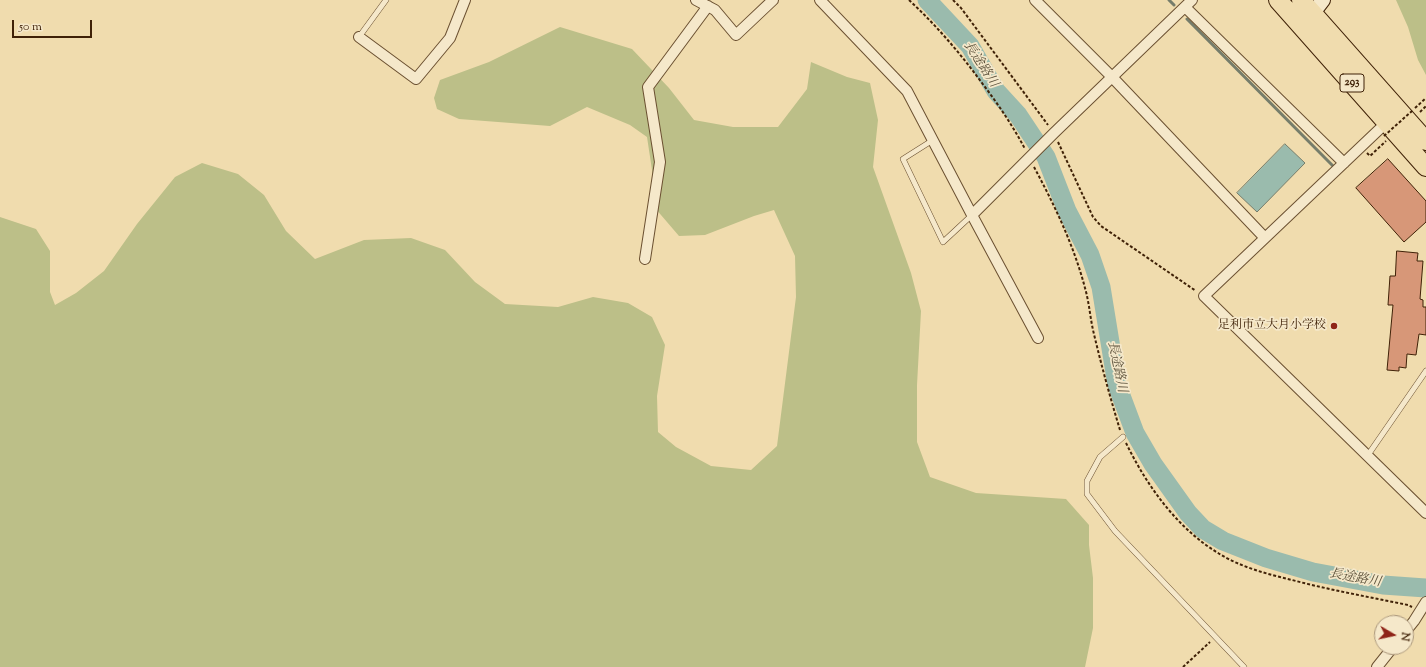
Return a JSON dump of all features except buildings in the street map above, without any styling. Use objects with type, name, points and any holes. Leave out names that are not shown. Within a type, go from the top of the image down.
[{"type":"highway","name":"293","points":[[1278,0],[1385,129],[1426,167]]},
{"type":"highway","name":"293","points":[[1312,4],[1426,141]]},
{"type":"street","points":[[359,37],[416,79],[450,38],[465,0]]},
{"type":"street","points":[[696,0],[715,10],[736,35],[773,0]]},
{"type":"street","points":[[820,0],[907,91],[1038,338]]},
{"type":"street","points":[[1035,0],[1265,238]]},
{"type":"street","points":[[972,214],[1189,3],[1344,163]]},
{"type":"street","points":[[645,259],[660,162],[648,87],[708,6]]},
{"type":"street","points":[[1385,129],[1344,163],[1204,296],[1426,513]]},
{"type":"street","points":[[1414,623],[1423,615],[1426,602]]},
{"type":"street","points":[[1381,666],[1388,655]]},
{"type":"lane","points":[[359,37],[386,0]]},
{"type":"lane","points":[[933,140],[903,159],[943,242],[972,214]]},
{"type":"lane","points":[[1368,456],[1426,370]]},
{"type":"lane","points":[[1122,437],[1100,457],[1087,481],[1087,494],[1115,531],[1244,667]]},
{"type":"path","points":[[909,0],[948,39],[999,106],[1021,141],[1054,206],[1072,250],[1085,289],[1108,390],[1122,437],[1135,462],[1151,487],[1174,516],[1196,537],[1218,553],[1234,562],[1268,574],[1318,587],[1408,605],[1423,615]]},
{"type":"path","points":[[953,0],[974,26],[1052,135],[1093,217],[1101,226],[1204,296]]},
{"type":"path","points":[[1385,129],[1426,98]]},
{"type":"path","points":[[1422,110],[1426,106]]},
{"type":"path","points":[[1183,667],[1215,637]]},
{"type":"green space","points":[[1396,0],[1426,0],[1426,75],[1418,60],[1408,27]]},
{"type":"green space","points":[[560,27],[632,49],[669,88],[694,120],[733,127],[778,127],[807,89],[811,62],[847,77],[870,83],[878,120],[873,167],[911,273],[921,311],[917,385],[917,442],[930,477],[976,493],[1066,499],[1089,525],[1089,545],[1093,578],[1093,628],[1085,667],[0,667],[0,217],[36,229],[50,251],[50,292],[55,305],[76,293],[104,271],[137,224],[175,177],[202,163],[238,174],[264,195],[286,231],[315,259],[364,240],[411,238],[445,250],[475,282],[505,304],[558,307],[593,297],[628,303],[652,317],[665,345],[657,396],[658,432],[676,447],[711,466],[751,470],[777,446],[796,297],[795,256],[774,210],[705,235],[679,236],[655,208],[652,170],[647,137],[630,125],[587,107],[550,126],[459,119],[437,109],[434,98],[440,80],[489,62]]},
{"type":"shaded area","points":[[1285,144],[1305,163],[1257,212],[1237,193]]},
{"type":"waterway","name":"長途路川","points":[[927,0],[970,46],[996,91],[1018,115],[1046,157],[1067,211],[1090,255],[1101,287],[1117,385],[1135,433],[1153,464],[1188,513],[1203,529],[1223,541],[1266,558],[1313,572],[1383,585],[1426,588]]},
{"type":"waterway","points":[[1169,0],[1174,5]]},
{"type":"waterway","points":[[1187,19],[1333,166]]},
{"type":"place","name":"足利市立大月小学校","points":[[1334,326]]}]
